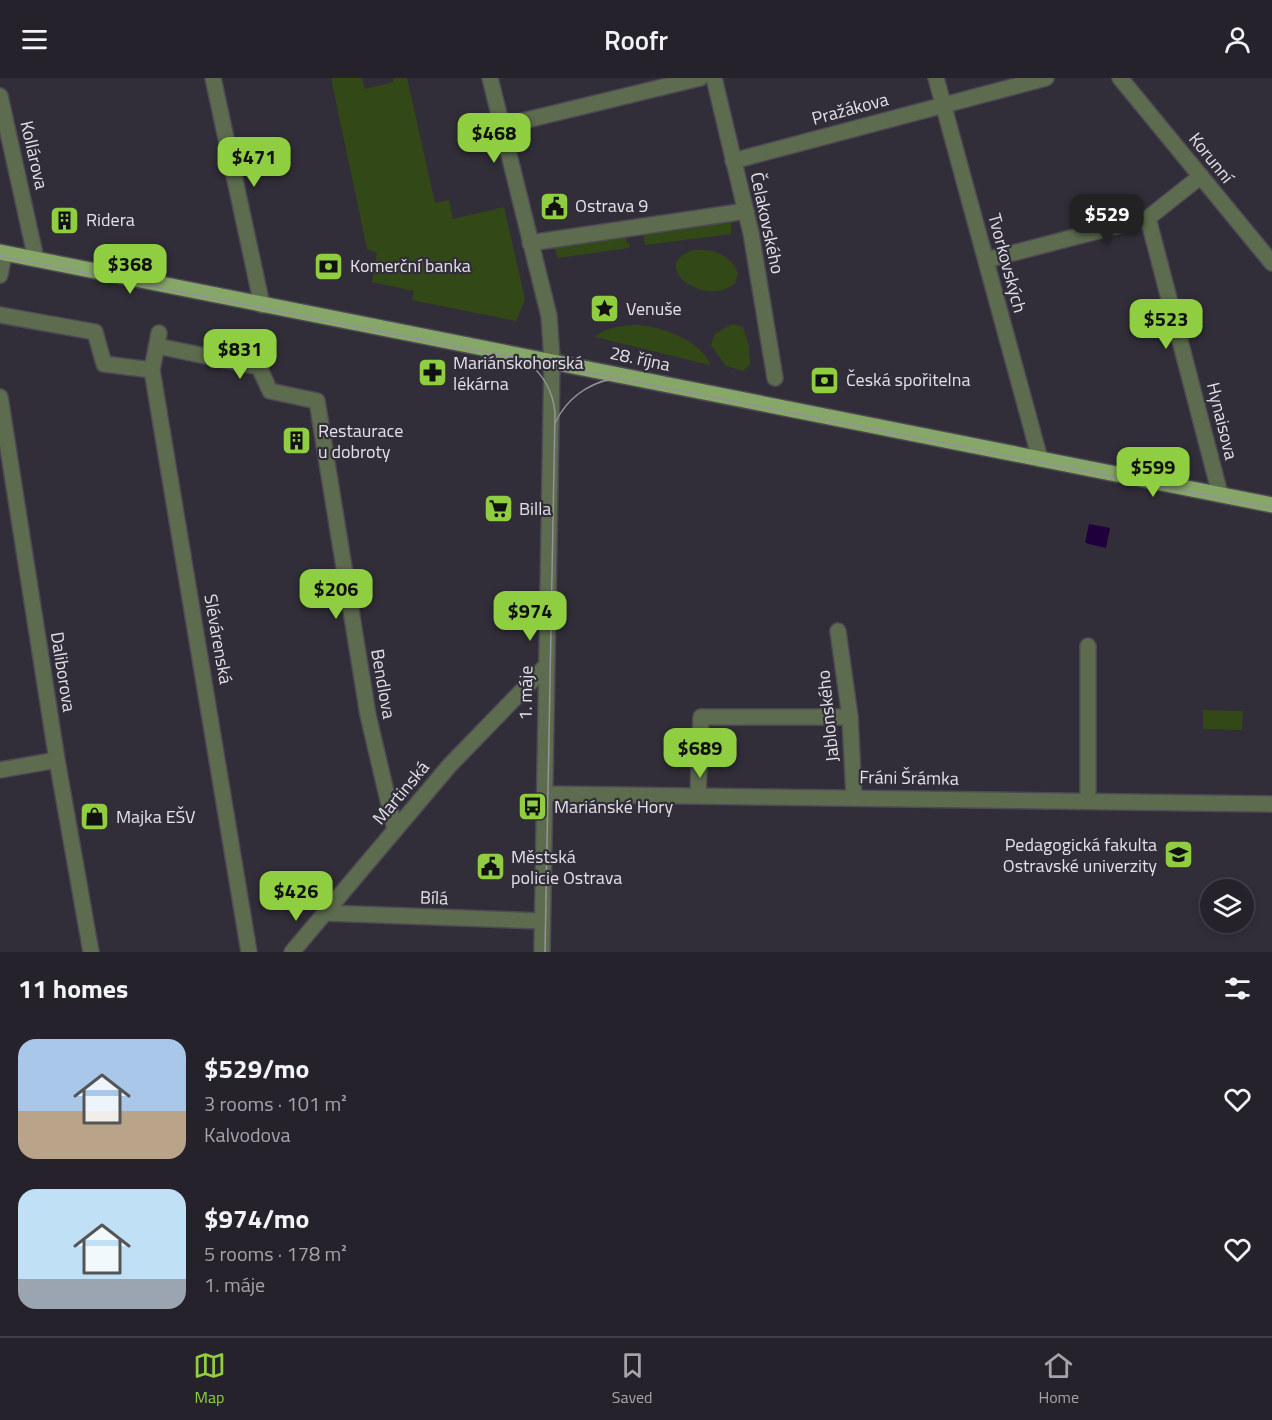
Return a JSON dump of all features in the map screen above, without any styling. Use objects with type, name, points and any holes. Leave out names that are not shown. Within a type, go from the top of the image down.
[{"type":"main road","name":"28. října","points":[[2,253],[1272,505]]},
{"type":"street","points":[[213,78],[262,304]]},
{"type":"street","name":"1. máje","points":[[490,78],[549,316],[552,362],[542,952]]},
{"type":"street","points":[[502,126],[700,78]]},
{"type":"street","name":"Čelakovského","points":[[714,78],[746,211],[776,378]]},
{"type":"street","name":"Tvorkovských","points":[[936,78],[1040,459]]},
{"type":"street","name":"Pražákova","points":[[734,161],[1046,78]]},
{"type":"street","name":"Korunní","points":[[1120,78],[1272,263]]},
{"type":"street","name":"Kollárova","points":[[0,96],[36,259]]},
{"type":"street","points":[[986,260],[1149,218],[1201,176]]},
{"type":"street","points":[[530,243],[746,211]]},
{"type":"street","name":"Hynaisova","points":[[1149,218],[1220,494]]},
{"type":"street","points":[[0,275],[2,253]]},
{"type":"street","points":[[0,315],[95,332],[104,364],[152,370]]},
{"type":"street","name":"Slévárenská","points":[[249,952],[152,370],[158,340],[259,367],[270,391],[317,401]]},
{"type":"street","name":"Daliborova","points":[[0,397],[57,759],[91,952]]},
{"type":"street","name":"Bendlova","points":[[317,401],[368,715],[395,830]]},
{"type":"street","name":"Jablonského","points":[[838,631],[850,717],[854,797]]},
{"type":"street","points":[[1088,646],[1088,800]]},
{"type":"street","name":"Martinská","points":[[292,952],[450,765],[546,666]]},
{"type":"street","points":[[698,795],[701,717],[850,717]]},
{"type":"street","points":[[0,770],[57,759]]},
{"type":"street","name":"Fráni Šrámka","points":[[545,794],[1272,804]]},
{"type":"street","name":"Bílá","points":[[325,913],[542,921]]},
{"type":"green space","points":[[331,78],[362,78],[365,89],[393,82],[393,78],[407,78],[435,203],[449,200],[453,219],[504,207],[525,299],[516,321],[412,300],[414,291],[372,282],[377,253],[367,249]]},
{"type":"green space","points":[[731,219],[731,234],[645,245],[643,233],[660,229],[663,232],[707,226],[709,222]]},
{"type":"green space","points":[[629,235],[626,238],[627,243],[630,243],[629,248],[558,258],[553,243]]},
{"type":"green space","points":[[694,250],[708,250],[726,257],[738,273],[735,283],[723,290],[709,291],[685,282],[678,274],[676,265],[681,257]]},
{"type":"green space","points":[[732,324],[743,327],[749,346],[750,364],[743,371],[726,366],[711,345],[715,334]]},
{"type":"green space","points":[[639,325],[669,332],[690,342],[706,356],[710,365],[595,337],[610,329]]},
{"type":"green space","points":[[1203,710],[1243,711],[1242,730],[1203,729]]},
{"type":"shaded area","points":[[1089,524],[1110,528],[1106,548],[1085,543]]},
{"type":"tram line","points":[[0,256],[1272,508]]},
{"type":"tram line","points":[[527,362],[547,384],[555,413],[545,952]]},
{"type":"tram line","points":[[555,423],[565,407],[578,394],[603,381],[612,379]]},
{"type":"place","name":"Ostrava 9","points":[[554,206]]},
{"type":"place","name":"Ridera","points":[[65,220]]},
{"type":"place","name":"Komerční banka","points":[[329,266]]},
{"type":"place","name":"Venuše","points":[[605,309]]},
{"type":"place","name":"Mariánskohorská lékárna","points":[[432,373]]},
{"type":"place","name":"Česká spořitelna","points":[[825,380]]},
{"type":"place","name":"Restaurace u dobroty","points":[[297,441]]},
{"type":"place","name":"Billa","points":[[498,509]]},
{"type":"place","name":"Mariánské Hory","points":[[533,807]]},
{"type":"place","name":"Majka EŠV","points":[[95,817]]},
{"type":"place","name":"Pedagogická fakulta Ostravské univerzity","points":[[1178,855]]},
{"type":"place","name":"Městská policie Ostrava","points":[[490,867]]}]
